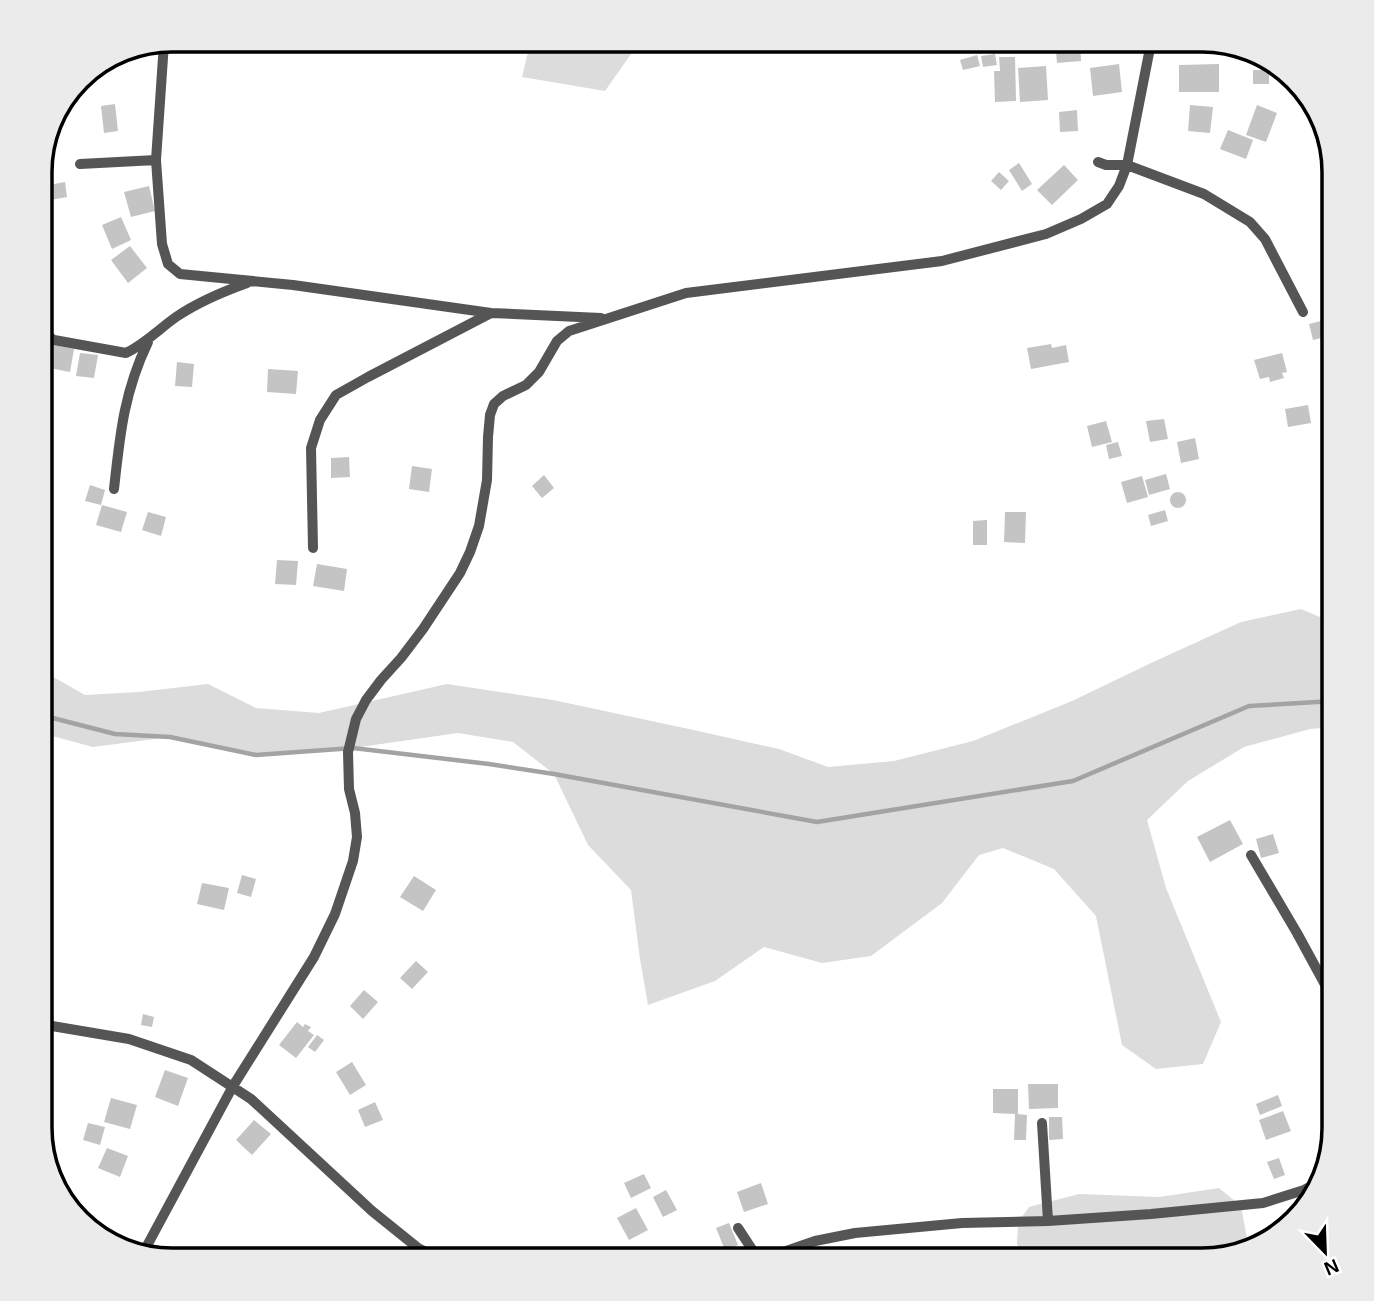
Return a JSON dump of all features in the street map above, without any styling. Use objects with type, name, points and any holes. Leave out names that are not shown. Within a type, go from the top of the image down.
[{"type":"street","points":[[147,1245],[233,1086],[314,957],[335,914],[353,861],[357,837],[349,789],[348,752],[356,719],[366,700],[423,629],[460,573],[470,552],[479,526],[487,480],[490,415],[494,404],[503,396],[526,385],[539,372],[557,341],[569,331],[686,293],[942,261],[1046,233],[1081,219],[1107,204],[1119,186],[1127,165],[1149,52]]},
{"type":"street","points":[[163,53],[156,160],[162,244],[168,264],[180,274],[253,281],[491,313],[607,318]]},
{"type":"street","points":[[80,164],[156,160]]},
{"type":"street","points":[[1098,162],[1127,165],[1204,194],[1250,222],[1265,239],[1303,312]]},
{"type":"street","points":[[53,339],[126,353],[188,310],[217,294],[253,281]]},
{"type":"street","points":[[313,548],[311,448],[320,420],[336,396],[491,313]]},
{"type":"street","points":[[114,489],[120,428],[128,394],[149,339]]},
{"type":"street","points":[[1251,855],[1322,979]]},
{"type":"street","points":[[53,1026],[129,1039],[191,1060],[251,1099],[372,1211],[418,1248]]},
{"type":"street","points":[[1042,1123],[1048,1221]]},
{"type":"street","points":[[794,1248],[855,1233],[962,1223],[1151,1214],[1263,1203],[1304,1190]]},
{"type":"street","points":[[738,1228],[750,1248]]},
{"type":"shaded area","points":[[528,52],[633,52],[605,91],[522,77]]},
{"type":"shaded area","points":[[1301,609],[1321,618],[1322,728],[1244,747],[1188,781],[1147,820],[1166,888],[1221,1022],[1203,1064],[1156,1069],[1122,1045],[1096,916],[1054,869],[1003,848],[979,855],[942,903],[871,956],[822,963],[764,947],[715,981],[648,1005],[631,890],[588,845],[554,774],[513,742],[458,733],[353,748],[256,755],[170,737],[93,747],[53,736],[53,677],[85,695],[208,684],[256,708],[319,713],[447,684],[553,700],[689,729],[779,749],[828,767],[894,761],[973,741],[1072,701],[1241,622]]},
{"type":"shaded area","points":[[1219,1188],[1241,1206],[1247,1239],[1225,1246],[1202,1248],[1018,1248],[1018,1222],[1029,1207],[1079,1194],[1159,1197]]},
{"type":"building","points":[[1056,52],[1081,52],[1081,61],[1057,63]]},
{"type":"building","points":[[995,54],[997,65],[983,67],[981,56]]},
{"type":"building","points":[[977,55],[980,66],[963,70],[960,60]]},
{"type":"building","points":[[999,57],[1015,57],[1016,101],[995,102],[994,71],[1000,71]]},
{"type":"building","points":[[1119,64],[1122,92],[1093,96],[1090,68]]},
{"type":"building","points":[[1219,64],[1219,92],[1179,92],[1179,65]]},
{"type":"building","points":[[1046,66],[1048,100],[1020,102],[1018,68]]},
{"type":"building","points":[[1253,70],[1263,70],[1269,74],[1269,84],[1253,84]]},
{"type":"building","points":[[115,104],[118,131],[104,133],[101,106]]},
{"type":"building","points":[[1190,105],[1213,107],[1210,133],[1188,131]]},
{"type":"building","points":[[1257,105],[1277,113],[1266,142],[1246,135]]},
{"type":"building","points":[[1077,110],[1078,131],[1060,132],[1059,112]]},
{"type":"building","points":[[1228,130],[1253,140],[1246,159],[1220,149]]},
{"type":"building","points":[[1019,163],[1032,184],[1022,191],[1009,170]]},
{"type":"building","points":[[1064,165],[1078,180],[1052,205],[1037,190]]},
{"type":"building","points":[[999,172],[1009,181],[1001,190],[991,181]]},
{"type":"building","points":[[65,182],[67,197],[53,200],[53,184]]},
{"type":"building","points":[[149,186],[155,211],[131,217],[124,192]]},
{"type":"building","points":[[121,217],[131,240],[112,249],[102,225]]},
{"type":"building","points":[[130,246],[147,268],[128,283],[111,260]]},
{"type":"building","points":[[1321,321],[1321,338],[1313,340],[1309,324]]},
{"type":"building","points":[[1051,344],[1052,348],[1066,345],[1069,362],[1031,369],[1027,348]]},
{"type":"building","points":[[53,345],[74,349],[70,372],[53,369]]},
{"type":"building","points":[[80,353],[98,355],[94,378],[76,376]]},
{"type":"building","points":[[1282,353],[1287,372],[1282,373],[1284,378],[1270,382],[1269,377],[1260,379],[1254,360]]},
{"type":"building","points":[[177,362],[194,364],[192,387],[175,386]]},
{"type":"building","points":[[268,369],[298,371],[296,394],[267,392]]},
{"type":"building","points":[[1308,405],[1311,423],[1288,427],[1285,409]]},
{"type":"building","points":[[1164,419],[1168,439],[1150,442],[1146,421]]},
{"type":"building","points":[[1106,421],[1112,442],[1092,447],[1087,426]]},
{"type":"building","points":[[1195,438],[1199,459],[1181,463],[1177,442]]},
{"type":"building","points":[[1118,442],[1122,456],[1109,459],[1106,445]]},
{"type":"building","points":[[349,457],[350,477],[331,478],[331,458]]},
{"type":"building","points":[[412,466],[432,469],[429,492],[409,489]]},
{"type":"building","points":[[1166,474],[1170,489],[1149,495],[1145,480]]},
{"type":"building","points":[[544,475],[554,488],[542,498],[532,486]]},
{"type":"building","points":[[1142,476],[1148,497],[1127,503],[1121,482]]},
{"type":"building","points":[[90,485],[105,490],[101,505],[85,501]]},
{"type":"building","points":[[1178,492],[1184,494],[1184,506],[1178,508],[1172,506],[1170,500],[1172,494]]},
{"type":"building","points":[[102,505],[127,512],[121,532],[96,525]]},
{"type":"building","points":[[1165,510],[1168,521],[1151,526],[1148,515]]},
{"type":"building","points":[[148,512],[166,517],[161,536],[142,530]]},
{"type":"building","points":[[1005,512],[1026,512],[1025,543],[1004,542]]},
{"type":"building","points":[[987,520],[987,545],[973,545],[973,521]]},
{"type":"building","points":[[277,560],[298,561],[296,585],[275,584]]},
{"type":"building","points":[[317,564],[347,569],[344,591],[313,586]]},
{"type":"building","points":[[1230,820],[1243,844],[1210,862],[1197,837]]},
{"type":"building","points":[[1273,834],[1279,853],[1261,858],[1256,839]]},
{"type":"building","points":[[242,875],[256,879],[251,897],[237,893]]},
{"type":"building","points":[[414,876],[436,890],[423,911],[400,897]]},
{"type":"building","points":[[202,883],[229,888],[224,910],[197,904]]},
{"type":"building","points":[[416,961],[428,972],[412,989],[400,978]]},
{"type":"building","points":[[364,990],[378,1002],[363,1019],[350,1006]]},
{"type":"building","points":[[143,1014],[154,1017],[152,1027],[141,1025]]},
{"type":"building","points":[[297,1022],[303,1027],[305,1024],[311,1027],[308,1031],[314,1035],[296,1058],[279,1045]]},
{"type":"building","points":[[317,1035],[324,1040],[315,1052],[308,1047]]},
{"type":"building","points":[[352,1062],[366,1085],[350,1095],[336,1072]]},
{"type":"building","points":[[165,1070],[188,1078],[178,1106],[155,1097]]},
{"type":"building","points":[[1028,1084],[1058,1084],[1058,1108],[1029,1109]]},
{"type":"building","points":[[993,1089],[1018,1089],[1018,1114],[1027,1115],[1026,1140],[1014,1140],[1015,1114],[993,1113]]},
{"type":"building","points":[[1278,1095],[1282,1106],[1260,1115],[1256,1104]]},
{"type":"building","points":[[111,1098],[137,1105],[130,1129],[104,1122]]},
{"type":"building","points":[[375,1102],[383,1120],[365,1127],[358,1110]]},
{"type":"building","points":[[1283,1111],[1291,1131],[1266,1140],[1259,1120]]},
{"type":"building","points":[[1049,1117],[1062,1117],[1063,1139],[1049,1140]]},
{"type":"building","points":[[254,1120],[271,1134],[252,1155],[236,1140]]},
{"type":"building","points":[[88,1123],[105,1127],[100,1145],[83,1140]]},
{"type":"building","points":[[107,1148],[128,1156],[120,1177],[98,1168]]},
{"type":"building","points":[[1279,1158],[1285,1175],[1274,1179],[1267,1162]]},
{"type":"building","points":[[644,1174],[651,1188],[631,1198],[624,1183]]},
{"type":"building","points":[[761,1183],[768,1204],[744,1212],[737,1192]]},
{"type":"building","points":[[666,1190],[677,1210],[663,1217],[653,1197]]},
{"type":"building","points":[[636,1208],[648,1230],[629,1240],[617,1218]]},
{"type":"building","points":[[729,1223],[738,1245],[724,1248],[716,1228]]},
{"type":"waterway","points":[[53,718],[115,734],[170,737],[256,755],[353,748],[489,764],[817,822],[1073,781],[1249,706],[1322,702]]}]
